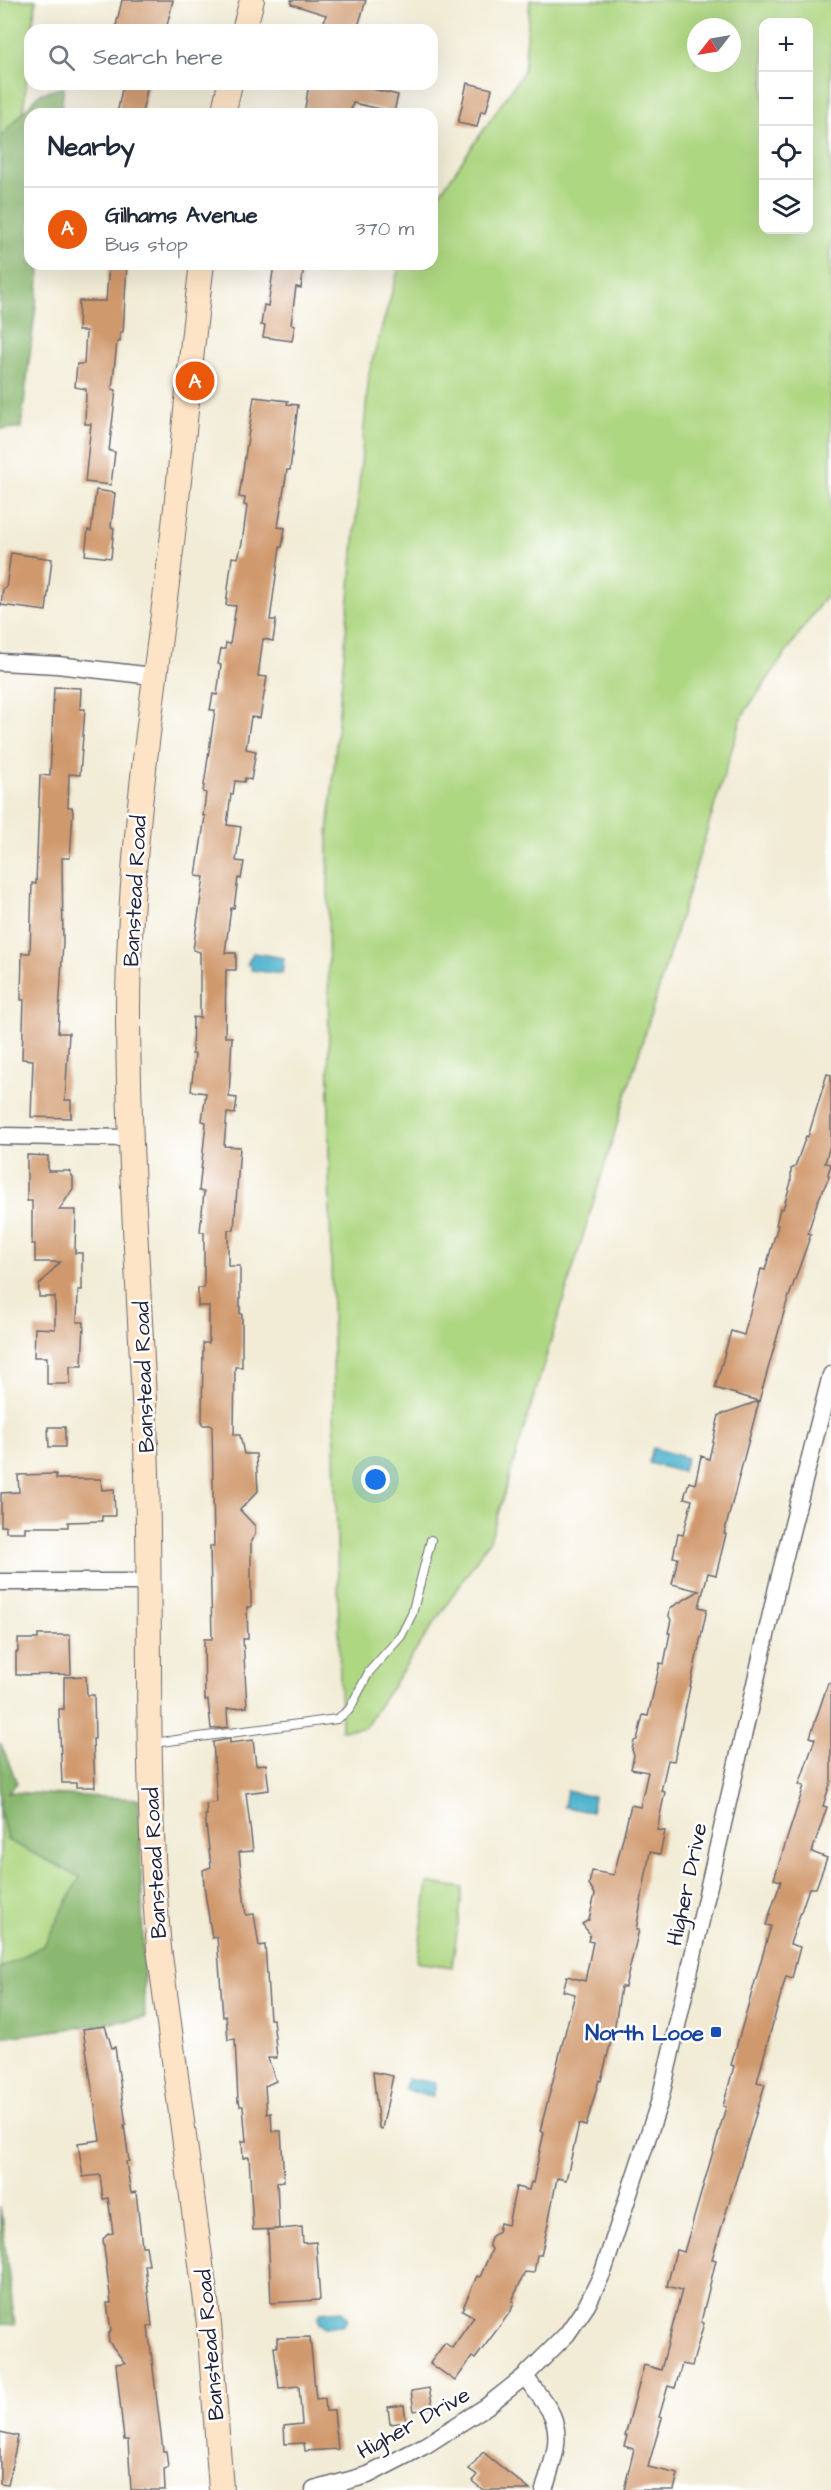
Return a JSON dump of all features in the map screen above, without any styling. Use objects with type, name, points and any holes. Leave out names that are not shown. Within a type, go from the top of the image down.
[{"type":"street","points":[[246,24],[252,0]]},
{"type":"street","points":[[224,108],[229,90]]},
{"type":"street","name":"Banstead Road","points":[[201,270],[173,536],[153,676],[135,834],[128,1006],[131,1138],[147,1475],[150,1819],[159,1948],[209,2324],[220,2490]]},
{"type":"street","points":[[0,662],[57,665],[153,676]]},
{"type":"street","points":[[0,1136],[131,1138]]},
{"type":"street","name":"Higher Drive","points":[[314,2490],[368,2475],[426,2445],[488,2406],[525,2376],[567,2334],[586,2305],[603,2272],[660,2100],[778,1583],[831,1375]]},
{"type":"street","points":[[0,1582],[148,1582]]},
{"type":"street","points":[[525,2376],[552,2414],[556,2430],[556,2449],[544,2490]]},
{"type":"lane","points":[[150,1743],[337,1719],[349,1710],[369,1672],[401,1636],[412,1614],[431,1540]]},
{"type":"green space","points":[[0,0],[36,0],[33,24],[24,24],[26,90],[0,314]]},
{"type":"green space","points":[[530,0],[831,0],[831,588],[742,716],[490,1540],[364,1728],[341,1730],[329,1168],[328,835],[369,373],[398,270],[438,270],[438,196],[524,71]]},
{"type":"green space","points":[[64,90],[61,108],[27,108],[40,94]]},
{"type":"green space","points":[[24,111],[24,270],[40,270],[21,428],[0,429],[0,137]]},
{"type":"green space","points":[[0,1742],[17,1783],[8,1792],[139,1799],[145,2018],[0,2038],[0,1969],[44,1945],[80,1877],[7,1840],[0,1807]]},
{"type":"green space","points":[[0,1803],[73,1822],[145,2018],[0,2038]]},
{"type":"green space","points":[[428,1883],[463,1888],[452,1967],[417,1962]]},
{"type":"green space","points":[[0,2206],[15,2325],[0,2324]]},
{"type":"water","points":[[253,953],[284,958],[282,974],[251,970],[251,966],[247,964]]},
{"type":"water","points":[[653,1448],[687,1458],[682,1472],[649,1463]]},
{"type":"water","points":[[567,1791],[594,1797],[591,1812],[564,1807]]},
{"type":"water","points":[[407,2078],[436,2083],[433,2096],[405,2090]]},
{"type":"water","points":[[341,2310],[348,2318],[342,2326],[324,2327],[319,2323],[318,2317],[322,2312]]},
{"type":"building","points":[[122,0],[173,0],[167,24],[116,24]]},
{"type":"building","points":[[291,0],[366,0],[359,24],[323,24],[326,15],[291,4]]},
{"type":"building","points":[[467,83],[492,89],[486,112],[481,111],[477,127],[458,123]]},
{"type":"building","points":[[122,90],[147,90],[143,108],[118,108]]},
{"type":"building","points":[[308,90],[377,90],[398,95],[395,108],[376,108],[353,103],[352,108],[305,108]]},
{"type":"building","points":[[109,270],[127,270],[123,332],[120,332],[120,342],[117,342],[112,389],[116,390],[109,451],[115,452],[111,485],[85,482],[91,424],[85,424],[86,389],[75,387],[77,364],[84,364],[86,331],[78,331],[79,301],[106,301]]},
{"type":"building","points":[[273,270],[303,270],[301,288],[296,287],[291,324],[295,325],[292,341],[263,337],[265,326],[261,325],[264,305],[268,306]]},
{"type":"building","points":[[254,397],[288,401],[287,404],[298,405],[290,470],[287,470],[278,527],[285,528],[282,547],[280,547],[270,620],[276,620],[273,641],[263,639],[258,676],[267,677],[260,718],[251,717],[246,749],[256,751],[251,780],[245,778],[244,782],[235,781],[227,825],[241,827],[236,861],[244,862],[241,879],[238,878],[234,908],[231,908],[225,953],[236,953],[236,970],[226,970],[225,1037],[232,1037],[229,1097],[237,1098],[235,1114],[227,1113],[224,1146],[240,1147],[234,1230],[228,1230],[228,1266],[240,1266],[240,1314],[242,1314],[242,1367],[235,1367],[234,1435],[240,1435],[244,1454],[256,1454],[258,1491],[240,1510],[255,1526],[255,1535],[251,1541],[251,1607],[247,1607],[248,1639],[243,1639],[247,1707],[227,1709],[228,1727],[211,1729],[208,1700],[205,1700],[204,1639],[212,1639],[210,1546],[214,1546],[212,1425],[202,1425],[203,1343],[209,1343],[209,1306],[198,1306],[198,1288],[204,1288],[204,1232],[200,1232],[204,1192],[199,1191],[206,1122],[202,1121],[206,1093],[191,1091],[195,1054],[192,1054],[193,1017],[200,1018],[200,952],[193,950],[204,877],[196,876],[205,816],[203,816],[206,793],[203,792],[215,710],[210,710],[213,694],[217,695],[221,649],[225,649],[226,643],[230,644],[236,606],[226,605],[232,557],[238,558],[247,506],[244,505],[245,498],[239,497]]},
{"type":"building","points":[[96,490],[115,493],[111,527],[114,528],[111,558],[85,555],[88,530],[91,531]]},
{"type":"building","points":[[11,553],[52,559],[46,611],[1,605]]},
{"type":"building","points":[[54,687],[81,688],[80,709],[85,709],[80,775],[69,774],[68,807],[72,807],[73,812],[70,858],[62,858],[63,942],[58,1033],[69,1033],[65,1100],[71,1100],[71,1118],[31,1117],[33,1060],[22,1059],[24,1000],[21,1000],[22,953],[30,953],[32,883],[36,884],[40,775],[50,776]]},
{"type":"building","points":[[827,1074],[831,1075],[831,1142],[825,1163],[831,1164],[829,1177],[817,1203],[808,1233],[811,1234],[786,1305],[759,1401],[715,1388],[731,1331],[744,1335],[761,1269],[765,1270],[778,1225],[776,1225],[780,1208],[783,1209],[791,1182],[791,1169],[795,1167],[806,1136],[808,1137]]},
{"type":"building","points":[[27,1155],[48,1156],[48,1171],[69,1171],[73,1177],[73,1189],[59,1210],[76,1210],[75,1253],[82,1253],[82,1290],[78,1290],[77,1322],[84,1322],[82,1366],[70,1366],[70,1384],[47,1384],[47,1357],[34,1357],[35,1328],[55,1329],[55,1297],[39,1297],[39,1285],[60,1262],[35,1262],[35,1244],[32,1244],[32,1201],[27,1201]]},
{"type":"building","points":[[759,1401],[724,1534],[726,1534],[716,1575],[708,1573],[699,1607],[707,1609],[674,1761],[668,1760],[661,1791],[665,1792],[657,1830],[665,1831],[660,1854],[650,1852],[636,1930],[639,1930],[625,1987],[621,1987],[615,2025],[601,2081],[599,2080],[586,2126],[579,2124],[566,2180],[557,2178],[541,2255],[537,2255],[534,2273],[525,2272],[512,2301],[514,2302],[511,2311],[475,2359],[472,2357],[455,2381],[430,2363],[445,2343],[452,2348],[474,2317],[462,2310],[492,2249],[489,2245],[491,2237],[498,2232],[500,2223],[508,2225],[516,2187],[529,2190],[531,2182],[533,2183],[544,2132],[540,2131],[575,1994],[563,1991],[567,1976],[585,1981],[593,1942],[588,1941],[590,1934],[582,1924],[589,1920],[595,1894],[589,1884],[592,1871],[614,1875],[631,1805],[640,1807],[648,1772],[631,1769],[634,1755],[632,1750],[643,1715],[648,1716],[660,1663],[664,1664],[670,1633],[668,1633],[671,1620],[670,1608],[699,1591],[672,1584],[678,1558],[673,1557],[678,1534],[683,1535],[692,1500],[684,1498],[689,1482],[695,1484],[701,1456],[709,1459],[719,1415]]},
{"type":"building","points":[[48,1427],[65,1427],[65,1447],[49,1447]]},
{"type":"building","points":[[56,1474],[56,1479],[101,1479],[102,1490],[114,1489],[115,1516],[102,1516],[102,1521],[68,1522],[68,1527],[25,1527],[25,1532],[6,1532],[6,1526],[1,1526],[1,1493],[19,1492],[18,1475]]},
{"type":"building","points":[[38,1635],[70,1635],[71,1674],[16,1675],[18,1639],[38,1639]]},
{"type":"building","points":[[86,1676],[87,1695],[94,1695],[95,1787],[76,1787],[76,1783],[62,1783],[59,1709],[64,1709],[64,1677]]},
{"type":"building","points":[[828,1683],[831,1684],[831,1781],[823,1806],[827,1807],[812,1852],[827,1858],[816,1888],[809,1888],[790,1944],[800,1947],[792,1978],[786,1976],[757,2082],[765,2084],[712,2259],[716,2260],[701,2322],[704,2323],[692,2366],[682,2364],[675,2388],[668,2386],[659,2417],[662,2418],[648,2467],[678,2474],[674,2490],[624,2490],[634,2449],[624,2446],[627,2436],[625,2436],[644,2365],[661,2370],[682,2290],[667,2286],[676,2250],[684,2252],[726,2107],[723,2106],[734,2066],[731,2065],[771,1926],[766,1925],[781,1881],[774,1879],[804,1786],[799,1785],[815,1739],[810,1737]]},
{"type":"building","points":[[230,1739],[230,1743],[253,1740],[256,1765],[266,1764],[269,1790],[246,1793],[253,1851],[239,1852],[246,1915],[254,1914],[259,1946],[265,1945],[270,2019],[273,2019],[277,2058],[268,2058],[276,2081],[265,2086],[267,2114],[271,2113],[272,2131],[281,2131],[284,2181],[277,2182],[279,2229],[253,2230],[249,2157],[243,2158],[242,2141],[246,2141],[243,2106],[240,2106],[238,2101],[235,2039],[228,2040],[226,2016],[223,2017],[217,1937],[212,1938],[204,1886],[203,1870],[211,1867],[205,1815],[207,1815],[206,1804],[217,1802],[213,1742]]},
{"type":"building","points":[[105,2026],[112,2048],[115,2047],[126,2125],[124,2125],[129,2161],[126,2162],[131,2193],[136,2192],[142,2246],[146,2246],[149,2265],[145,2265],[152,2326],[148,2327],[163,2451],[166,2451],[168,2468],[164,2469],[165,2490],[131,2490],[128,2440],[124,2440],[116,2364],[125,2363],[109,2342],[108,2334],[111,2331],[107,2303],[111,2303],[103,2239],[113,2233],[108,2198],[103,2199],[100,2175],[83,2177],[78,2143],[100,2140],[83,2029]]},
{"type":"building","points":[[373,2072],[393,2076],[382,2129],[379,2128]]},
{"type":"building","points":[[302,2227],[303,2243],[316,2242],[320,2300],[271,2303],[268,2230]]},
{"type":"building","points":[[310,2337],[316,2399],[325,2398],[326,2411],[334,2411],[338,2449],[305,2451],[304,2443],[285,2444],[284,2426],[302,2424],[299,2386],[279,2388],[274,2347],[277,2347],[277,2338]]},
{"type":"building","points":[[429,2388],[433,2408],[414,2411],[411,2391]]},
{"type":"building","points":[[404,2405],[406,2422],[390,2424],[388,2407]]},
{"type":"building","points":[[0,2432],[18,2436],[8,2485],[0,2484]]},
{"type":"building","points":[[483,2452],[530,2490],[483,2490],[472,2481],[477,2475],[469,2469]]},
{"type":"place","name":"Gilhams Avenue","points":[[195,381]]},
{"type":"place","name":"North Looe","points":[[716,2032]]}]
